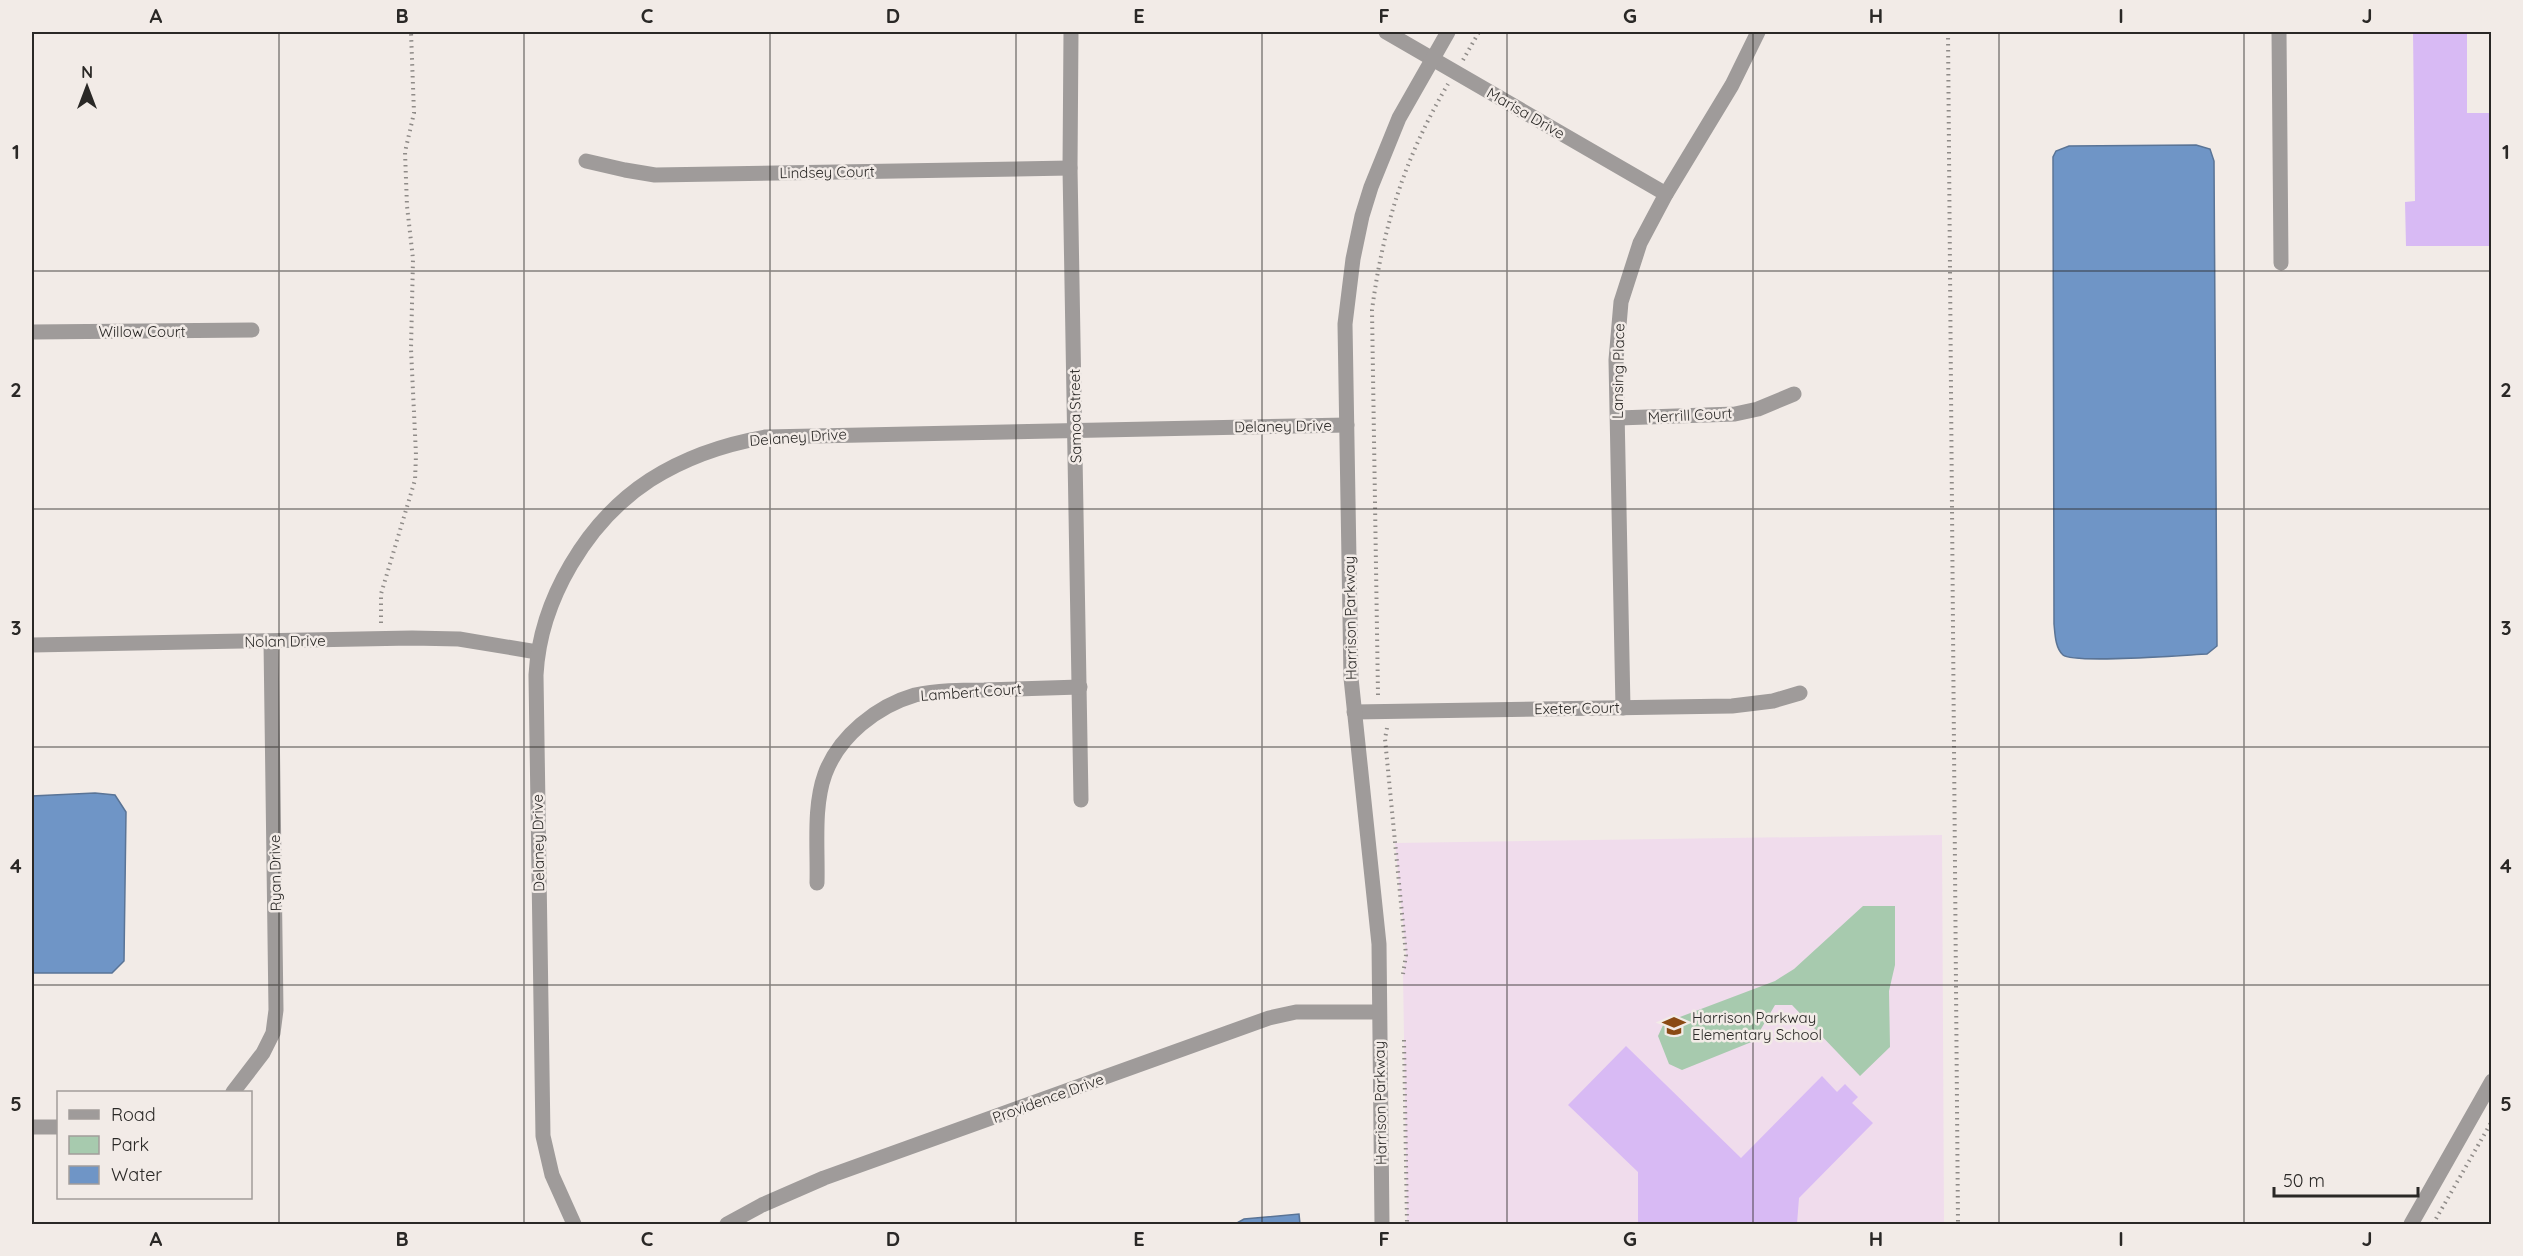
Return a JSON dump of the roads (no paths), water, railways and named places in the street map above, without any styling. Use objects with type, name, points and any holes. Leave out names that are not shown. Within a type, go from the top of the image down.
[{"type":"street","name":"Samoa Street","points":[[1071,32],[1070,168],[1082,800]]},
{"type":"street","name":"Marisa Drive","points":[[1386,32],[1666,194]]},
{"type":"street","name":"Harrison Parkway","points":[[1382,1224],[1379,944],[1354,712],[1350,649],[1347,303],[1362,216],[1394,128],[1448,32]]},
{"type":"street","name":"Lansing Place","points":[[1623,708],[1617,349],[1621,302],[1640,243],[1666,194],[1732,86],[1758,32]]},
{"type":"street","points":[[2279,32],[2281,263]]},
{"type":"street","name":"Lindsey Court","points":[[586,160],[655,175],[1070,168]]},
{"type":"street","name":"Willow Court","points":[[32,332],[252,330]]},
{"type":"street","name":"Merrill Court","points":[[1618,418],[1734,414],[1758,409],[1794,394]]},
{"type":"street","name":"Delaney Drive","points":[[574,1224],[552,1175],[543,1136],[537,652],[558,588],[565,574],[598,528],[650,480],[696,456],[742,441],[788,435],[1347,425]]},
{"type":"street","name":"Nolan Drive","points":[[32,645],[459,639],[537,652]]},
{"type":"street","name":"Ryan Drive","points":[[234,1091],[263,1053],[273,1033],[276,1010],[271,642]]},
{"type":"street","name":"Lambert Court","points":[[817,882],[819,807],[825,773],[849,736],[868,719],[900,700],[932,692],[1080,687]]},
{"type":"street","name":"Exeter Court","points":[[1354,712],[1751,705],[1800,693]]},
{"type":"street","name":"Providence Drive","points":[[727,1224],[807,1185],[1269,1018],[1296,1012],[1379,1012]]},
{"type":"street","points":[[2411,1224],[2492,1082]]},
{"type":"street","points":[[32,1127],[57,1127]]},
{"type":"water","points":[[2196,145],[2210,149],[2214,161],[2217,646],[2207,654],[2107,659],[2071,658],[2063,655],[2058,648],[2054,624],[2053,157],[2056,151],[2069,146]]},
{"type":"water","points":[[95,793],[115,795],[126,812],[124,961],[112,973],[32,973],[32,796]]},
{"type":"water","points":[[1299,1214],[1300,1224],[1235,1224],[1244,1219]]},
{"type":"place","name":"Harrison Parkway Elementary School","points":[[1674,1026]]}]
